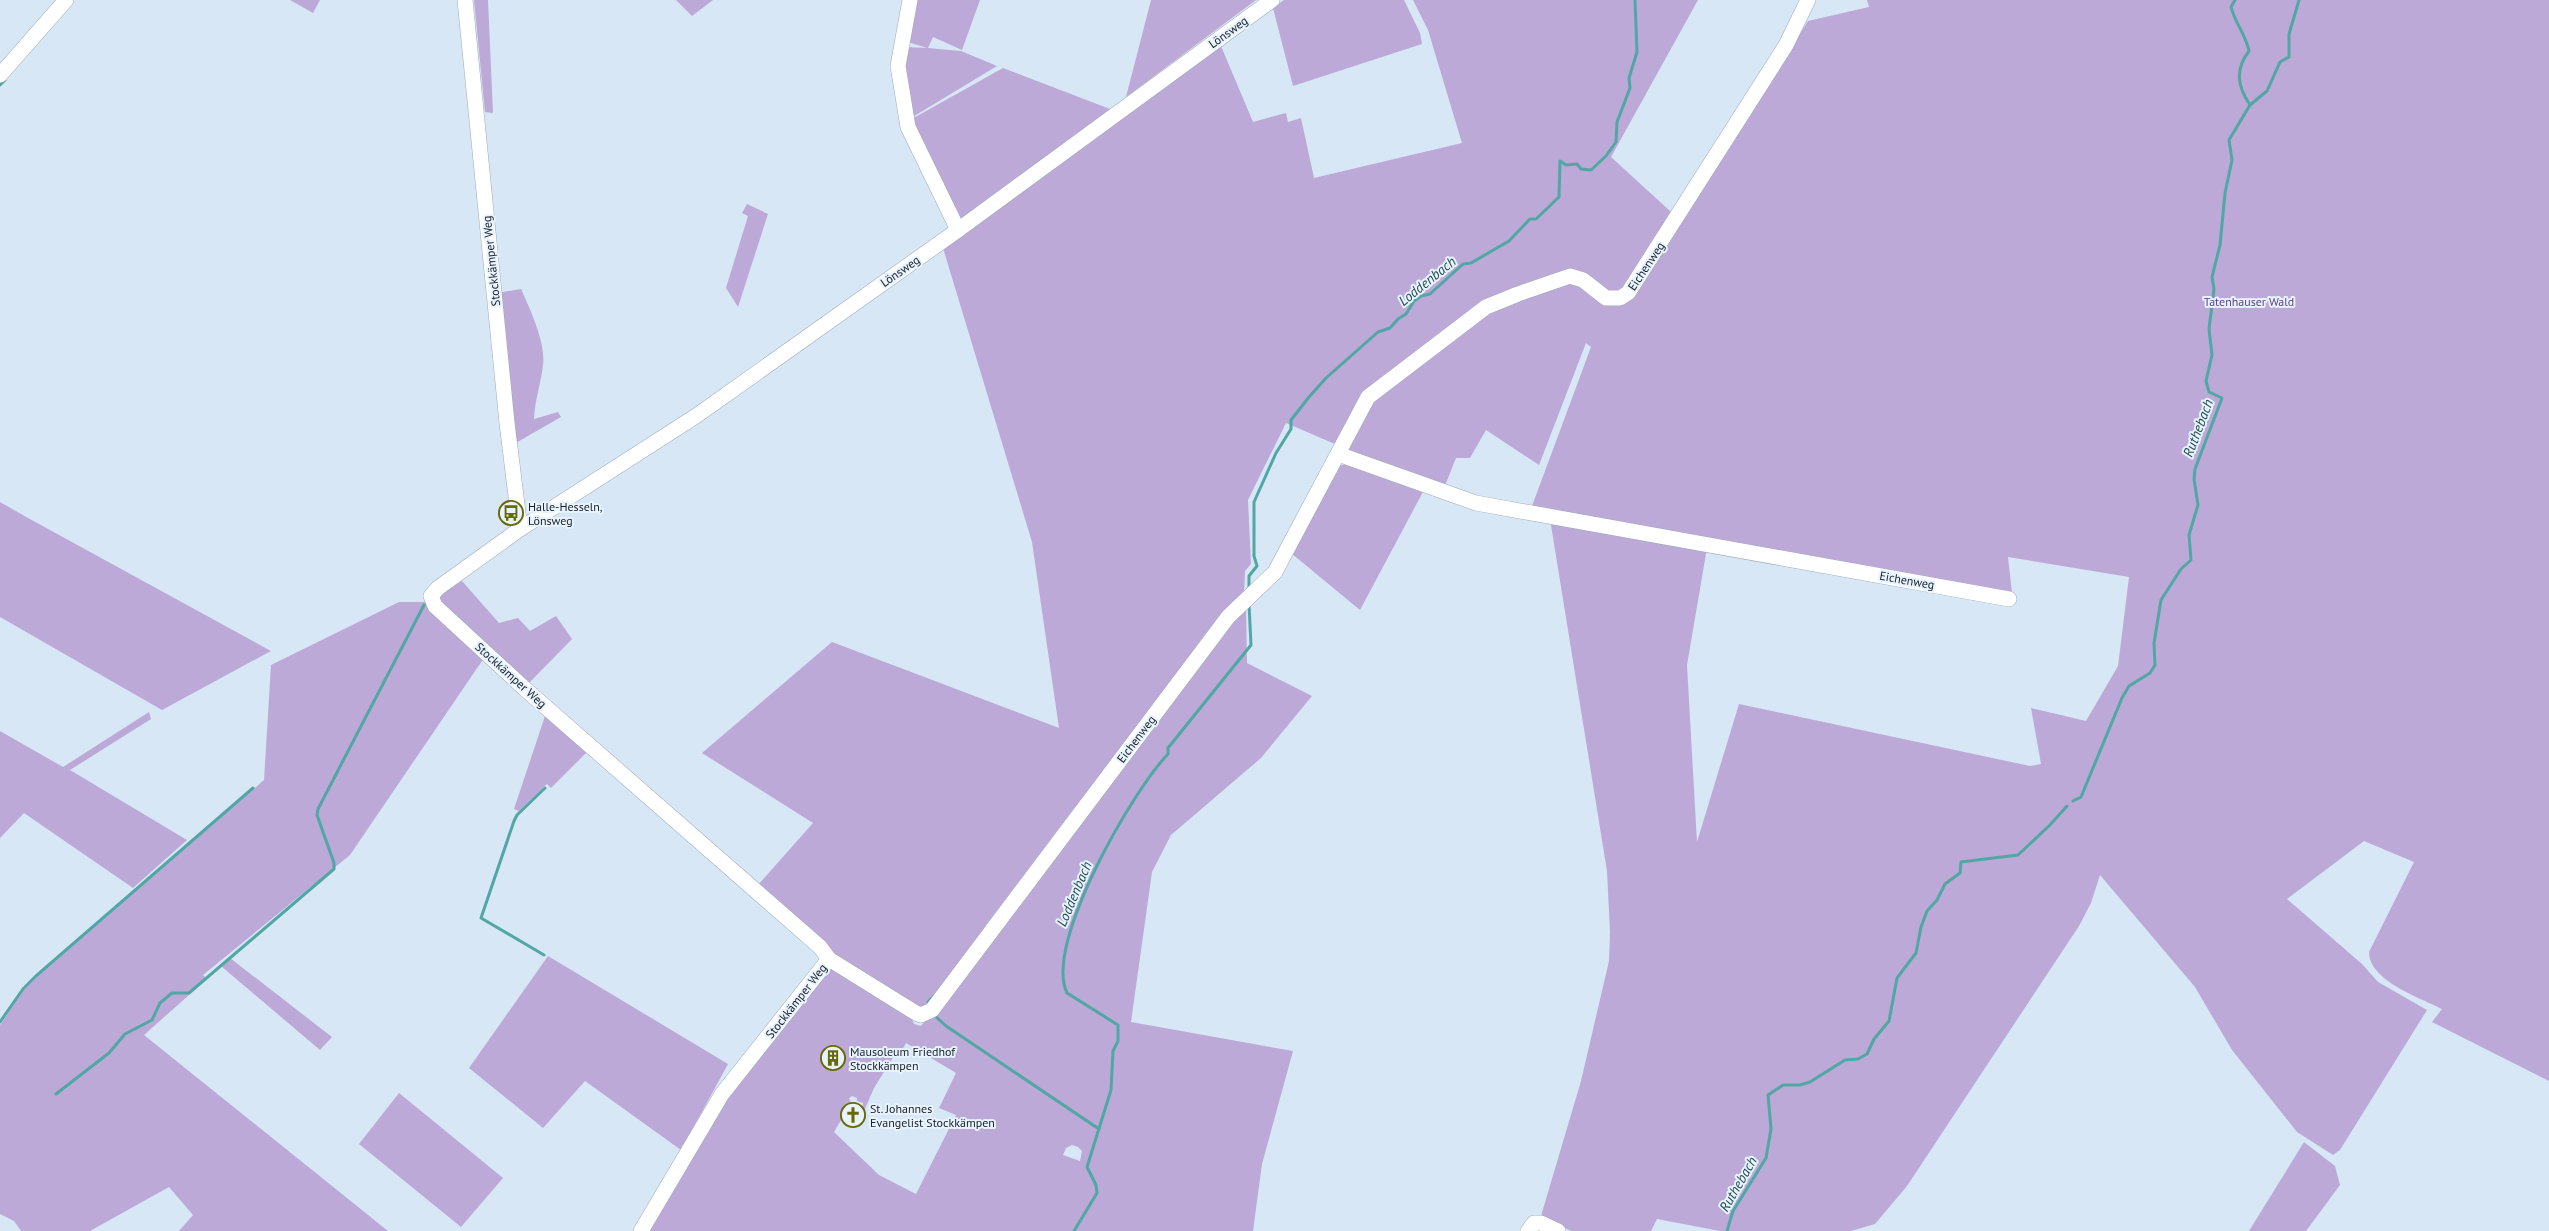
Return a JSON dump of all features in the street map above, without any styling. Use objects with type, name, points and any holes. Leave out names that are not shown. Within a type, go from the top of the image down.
[{"type":"street","points":[[0,75],[66,0]]},
{"type":"street","name":"Stockkämper Weg","points":[[464,0],[507,423],[520,529],[431,596],[435,606],[524,688],[820,948],[829,959],[722,1094],[641,1231]]},
{"type":"street","points":[[910,0],[898,66],[908,128],[958,230]]},
{"type":"street","name":"Lönsweg","points":[[520,529],[696,416],[958,230],[1272,0]]},
{"type":"street","name":"Eichenweg","points":[[829,959],[921,1015],[932,1010],[1228,617],[1275,572],[1368,397],[1486,307],[1518,294],[1570,276],[1583,280],[1606,298],[1620,298],[1628,293],[1786,45],[1808,0]]},
{"type":"street","name":"Eichenweg","points":[[1338,454],[1476,503],[2010,599]]},
{"type":"street","points":[[1528,1231],[1534,1223],[1541,1222],[1558,1231]]},
{"type":"green space","points":[[290,0],[320,0],[313,13]]},
{"type":"green space","points":[[474,0],[488,0],[493,113],[485,112]]},
{"type":"green space","points":[[676,0],[713,0],[692,16]]},
{"type":"green space","points":[[914,0],[980,0],[962,50],[933,37],[928,48],[961,51],[997,66],[911,118],[901,67],[904,47],[927,48],[908,42]]},
{"type":"green space","points":[[1151,0],[1256,0],[1126,97]]},
{"type":"green space","points":[[1284,0],[1404,0],[1420,33],[1422,44],[1293,86],[1273,8]]},
{"type":"green space","name":"Tatenhauser Wald","points":[[1413,0],[1698,0],[1611,157],[1682,222],[1808,21],[1869,7],[1867,0],[2549,0],[2549,1081],[2432,1022],[2442,1009],[2410,994],[2377,972],[2371,962],[2369,952],[2414,862],[2364,841],[2287,899],[2362,964],[2378,982],[2427,1010],[2340,1150],[2333,1155],[2297,1132],[2232,1050],[2195,987],[2100,875],[2091,903],[2079,926],[1907,1186],[1875,1224],[1851,1231],[1720,1231],[1657,1219],[1651,1231],[1571,1231],[1541,1216],[1581,1081],[1609,961],[1610,932],[1607,871],[1550,519],[1707,548],[1687,665],[1697,842],[1739,704],[2030,766],[2041,764],[2031,708],[2086,721],[2118,666],[2129,577],[2008,557],[2012,593],[1532,506],[1591,347],[1586,343],[1539,465],[1486,430],[1470,458],[1456,458],[1444,488],[1400,472],[1286,423],[1248,500],[1251,564],[1245,571],[1244,596],[1072,811],[986,925],[989,928],[928,1005],[920,1007],[835,955],[757,886],[813,823],[702,753],[832,642],[1059,728],[1032,542],[943,248],[1221,46],[1253,122],[1286,113],[1288,122],[1301,118],[1314,178],[1462,143],[1428,30]]},
{"type":"green space","points":[[1003,68],[1110,109],[957,222],[910,120]]},
{"type":"green space","points":[[747,204],[768,214],[738,307],[726,288],[748,216],[742,213]]},
{"type":"green space","points":[[521,289],[540,337],[543,356],[534,419],[558,412],[561,417],[514,444],[497,293]]},
{"type":"green space","points":[[1346,464],[1424,490],[1360,610],[1291,553],[1335,467]]},
{"type":"green space","points":[[0,502],[271,651],[162,710],[0,617]]},
{"type":"green space","points":[[462,581],[499,623],[518,618],[530,631],[556,616],[572,639],[529,683],[440,606],[440,595]]},
{"type":"green space","points":[[399,602],[426,602],[484,658],[350,855],[203,975],[207,979],[144,1035],[388,1231],[179,1231],[193,1215],[169,1187],[90,1231],[21,1231],[14,1221],[0,1214],[0,1025],[23,991],[36,978],[264,780],[271,665]]},
{"type":"green space","points":[[1246,607],[1247,663],[1312,696],[1261,758],[1171,835],[1152,872],[1131,1022],[1293,1051],[1262,1164],[1253,1231],[648,1231],[723,1100],[825,972],[832,969],[912,1019],[914,1024],[921,1026],[1231,621]],"holes":[[[906,1043],[956,1073],[939,1108],[956,1115],[916,1194],[879,1175],[834,1132],[851,1103],[849,1098],[852,1096],[857,1098],[857,1101],[863,1103],[862,1110],[864,1111],[874,1088],[895,1054],[900,1054]],[[1072,1145],[1082,1151],[1080,1161],[1063,1155],[1066,1148]]]},
{"type":"green space","points":[[149,712],[151,719],[70,770],[187,840],[133,888],[24,813],[0,838],[0,731],[63,767]]},
{"type":"green space","points":[[545,716],[587,752],[551,788],[547,784],[519,811],[514,809]]},
{"type":"green space","points":[[548,956],[728,1064],[681,1150],[585,1081],[543,1128],[469,1068]]},
{"type":"green space","points":[[230,958],[332,1037],[320,1050],[221,966]]},
{"type":"green space","points":[[399,1093],[503,1178],[461,1227],[359,1144]]},
{"type":"green space","points":[[2304,1142],[2335,1166],[2340,1185],[2306,1231],[2249,1231]]},
{"type":"waterway","name":"Loddenbach","points":[[1249,590],[1249,576],[1257,566],[1254,556],[1254,502],[1276,453],[1291,429],[1291,420],[1309,397],[1326,378],[1378,332],[1390,328],[1398,319],[1406,314],[1414,301],[1421,296],[1430,294],[1463,264],[1471,263],[1509,241],[1530,219],[1536,219],[1559,197],[1560,161],[1566,165],[1577,164],[1581,169],[1591,170],[1606,156],[1616,142],[1617,122],[1630,88],[1629,78],[1637,52],[1635,0]]},
{"type":"waterway","points":[[2235,0],[2231,7],[2249,51],[2241,64],[2239,78],[2242,91],[2250,105]]},
{"type":"waterway","name":"Ruthebach","points":[[2073,801],[2081,797],[2122,698],[2129,686],[2150,673],[2155,665],[2154,643],[2161,600],[2181,569],[2191,560],[2189,535],[2198,505],[2194,479],[2195,469],[2222,398],[2209,392],[2206,381],[2212,355],[2209,329],[2214,289],[2212,277],[2220,245],[2225,193],[2232,160],[2229,140],[2250,105],[2267,91],[2280,62],[2289,57],[2289,34],[2299,0]]},
{"type":"waterway","points":[[0,85],[5,80]]},
{"type":"waterway","name":"Loddenbach","points":[[1074,1231],[1097,1193],[1096,1185],[1087,1167],[1111,1090],[1113,1051],[1118,1041],[1118,1025],[1067,993],[1063,970],[1068,940],[1079,906],[1095,869],[1134,800],[1168,754],[1168,748],[1251,645],[1249,604]]},
{"type":"waterway","points":[[56,1094],[109,1053],[125,1034],[152,1020],[160,1003],[172,993],[189,993],[334,869],[334,863],[317,815],[318,809],[424,605]]},
{"type":"waterway","points":[[0,1022],[23,989],[36,976],[253,788]]},
{"type":"waterway","points":[[544,955],[481,918],[514,821],[517,815],[545,788]]},
{"type":"waterway","name":"Ruthebach","points":[[1727,1231],[1733,1211],[1766,1158],[1771,1129],[1768,1095],[1783,1085],[1800,1085],[1810,1082],[1845,1060],[1858,1059],[1867,1054],[1874,1039],[1889,1021],[1897,978],[1916,953],[1921,927],[1927,911],[1937,900],[1945,884],[1960,873],[1961,862],[2018,855],[2067,806]]},
{"type":"waterway","points":[[928,1002],[934,996]]},
{"type":"waterway","points":[[935,1016],[946,1026],[1099,1129]]},
{"type":"place","name":"Halle-Hesseln, Lönsweg","points":[[511,513]]},
{"type":"place","name":"Mausoleum Friedhof Stockkämpen","points":[[833,1058]]},
{"type":"place","name":"St. Johannes Evangelist Stockkämpen","points":[[853,1115]]}]
